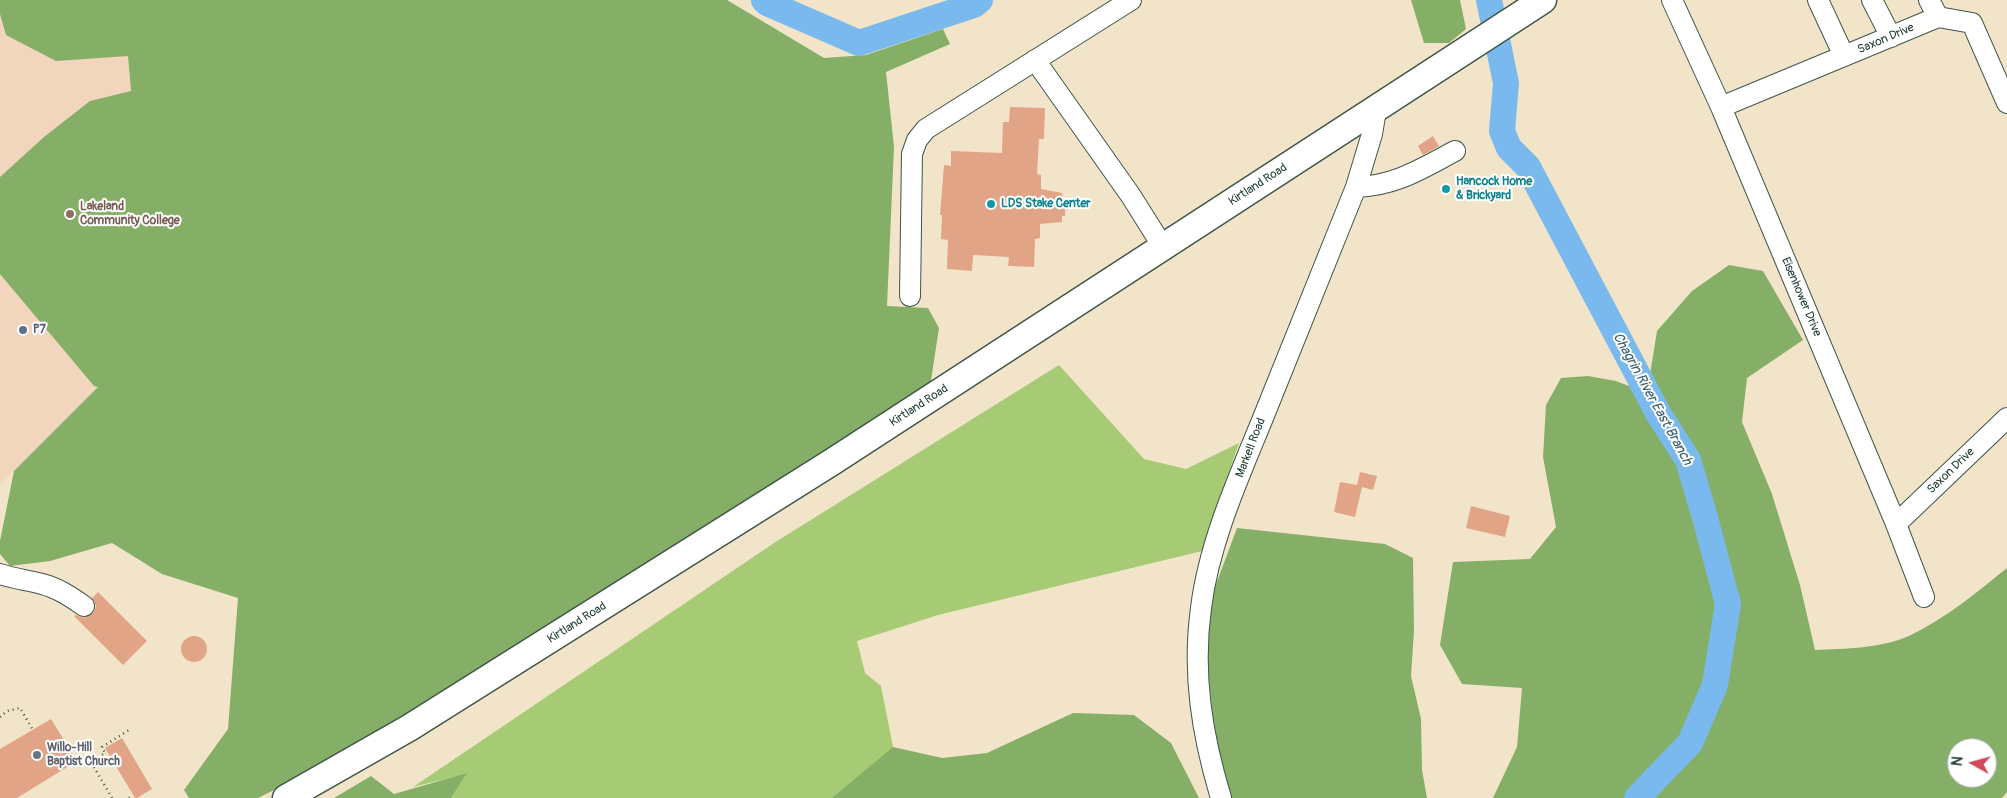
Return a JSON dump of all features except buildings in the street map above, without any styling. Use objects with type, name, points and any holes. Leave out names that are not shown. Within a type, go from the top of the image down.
[{"type":"main road","name":"Kirtland Road","points":[[286,798],[408,728],[832,462],[1376,110],[1542,0]]},
{"type":"street","points":[[910,296],[912,154],[917,140],[926,129],[1131,0]]},
{"type":"street","name":"Eisenhower Drive","points":[[1672,0],[1721,108],[1896,524],[1924,597]]},
{"type":"street","points":[[1818,0],[1844,56]]},
{"type":"street","points":[[1872,0],[1891,37]]},
{"type":"street","name":"Saxon Drive","points":[[1721,108],[1891,37],[1934,9],[1972,23],[2007,103]]},
{"type":"street","points":[[1035,60],[1131,196],[1163,247]]},
{"type":"street","name":"Markell Road","points":[[1221,798],[1210,762],[1199,701],[1198,635],[1203,590],[1226,512],[1356,187],[1372,134],[1376,110]]},
{"type":"street","points":[[1356,187],[1394,182],[1455,151]]},
{"type":"street","name":"Saxon Drive","points":[[1896,524],[2007,418]]},
{"type":"street","points":[[0,574],[14,580],[43,584],[63,592],[84,606]]},
{"type":"path","points":[[0,717],[7,712],[20,708],[33,730]]},
{"type":"path","points":[[112,798],[91,762],[105,753],[102,747],[129,730]]},
{"type":"path","points":[[129,798],[134,795]]},
{"type":"shaded area","name":"Lakeland Community College","points":[[0,0],[124,0],[148,337],[0,485]]},
{"type":"green space","points":[[0,0],[727,0],[824,58],[866,55],[943,29],[950,44],[886,72],[894,147],[887,306],[928,308],[939,328],[930,387],[354,750],[258,798],[189,798],[184,790],[228,729],[238,598],[162,574],[112,543],[50,561],[10,566],[0,554],[0,541],[14,471],[98,387],[94,386],[0,274],[0,177],[44,137],[90,101],[131,91],[128,56],[56,61],[6,35],[0,14]]},
{"type":"green space","points":[[1411,0],[1460,0],[1466,29],[1449,43],[1424,43]]},
{"type":"green space","points":[[1729,265],[1763,271],[1803,340],[1747,378],[1742,422],[1772,494],[1800,585],[1815,650],[1875,645],[1909,636],[1948,613],[2007,568],[2007,792],[2002,798],[1493,798],[1517,747],[1522,688],[1462,684],[1440,645],[1453,562],[1530,559],[1556,527],[1543,457],[1546,405],[1561,378],[1588,376],[1616,381],[1647,393],[1657,331],[1692,291]]},
{"type":"green space","points":[[1059,365],[1144,459],[1186,469],[1239,443],[1202,551],[938,615],[857,641],[865,673],[881,686],[893,747],[891,798],[451,798],[466,774],[413,787],[774,543]]},
{"type":"green space","points":[[1237,528],[1385,544],[1413,558],[1414,631],[1411,676],[1421,719],[1422,770],[1427,798],[1231,798],[1217,756],[1206,651],[1212,595]]},
{"type":"green space","points":[[1073,713],[1134,715],[1171,743],[1199,798],[832,798],[893,747],[942,758],[987,753]]},
{"type":"green space","points":[[467,773],[451,798],[334,798],[371,776],[394,794]]},
{"type":"waterway","name":"Chagrin River East Branch","points":[[764,0],[859,43],[974,5],[980,0]]},
{"type":"waterway","name":"Chagrin River East Branch","points":[[1489,0],[1506,83],[1502,131],[1509,148],[1528,167],[1658,413],[1688,460],[1728,604],[1715,685],[1690,743],[1637,798]]},
{"type":"place","name":"Hancock Home & Brickyard","points":[[1446,189]]},
{"type":"place","name":"LDS Stake Center","points":[[991,204]]},
{"type":"place","name":"Lakeland Community College","points":[[70,214]]},
{"type":"place","name":"P7","points":[[23,330]]},
{"type":"place","name":"Willo-Hill Baptist Church","points":[[37,755]]}]
